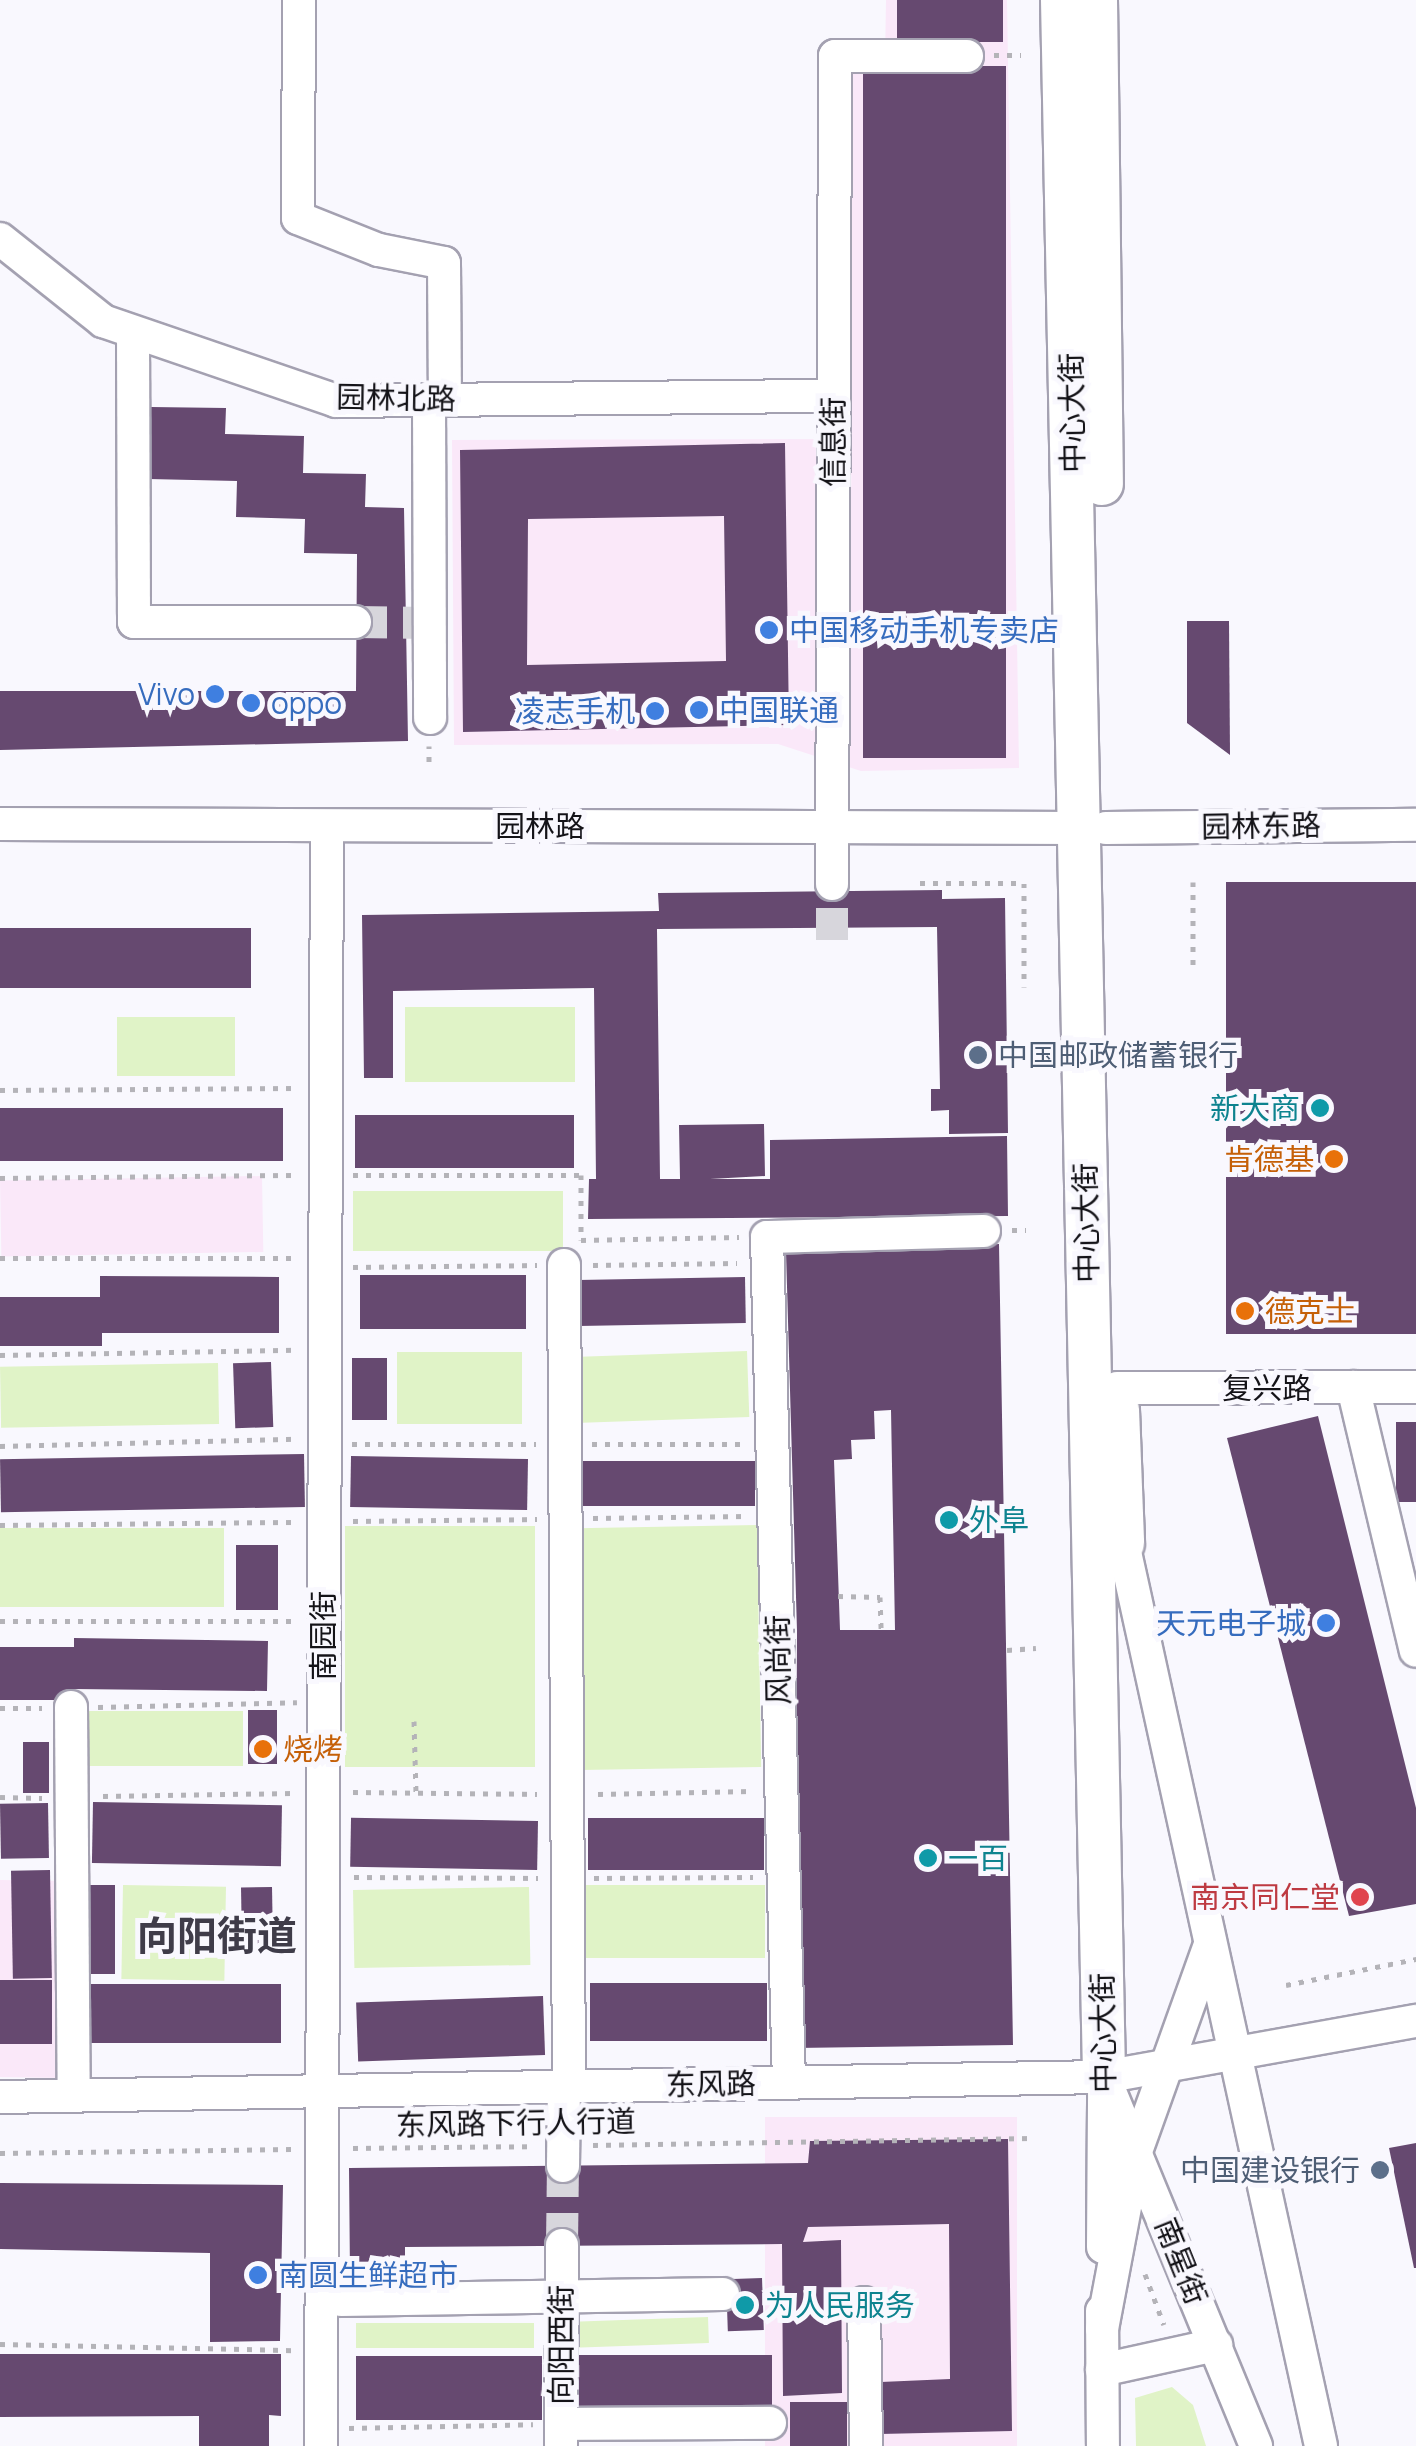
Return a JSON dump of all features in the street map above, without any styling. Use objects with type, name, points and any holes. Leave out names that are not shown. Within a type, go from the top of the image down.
[{"type":"main road","name":"中心大街","points":[[1062,0],[1123,1543]]},
{"type":"main road","name":"中心大街","points":[[1096,0],[1094,828],[1104,2077]]},
{"type":"street","points":[[299,0],[298,218],[379,250],[444,263],[430,718]]},
{"type":"street","name":"信息街","points":[[832,884],[835,56],[967,56]]},
{"type":"street","name":"园林北路","points":[[0,239],[103,321],[336,401],[834,396]]},
{"type":"street","points":[[133,334],[134,622],[355,622]]},
{"type":"street","name":"园林路","points":[[0,824],[1094,828]]},
{"type":"street","name":"园林东路","points":[[1094,828],[1416,825]]},
{"type":"street","name":"南园街","points":[[322,2437],[320,2091],[327,826]]},
{"type":"street","points":[[768,1250],[984,1230]]},
{"type":"street","name":"风尚街","points":[[768,1250],[789,2083]]},
{"type":"street","points":[[563,2155],[566,1519],[576,1257]]},
{"type":"street","name":"复兴路","points":[[1117,1388],[1416,1387]]},
{"type":"street","points":[[1353,1388],[1416,1651]]},
{"type":"street","points":[[1123,1543],[1320,2446]]},
{"type":"street","points":[[71,1708],[74,2095]]},
{"type":"street","points":[[1102,2329],[1136,2154],[1210,1944]]},
{"type":"street","name":"东风路","points":[[0,2097],[1104,2077],[1416,2021]]},
{"type":"street","name":"南星街","points":[[1104,2077],[1256,2446]]},
{"type":"street","name":"中心大街","points":[[1103,2446],[1104,2077]]},
{"type":"street","name":"向阳西街","points":[[561,2435],[562,2245]]},
{"type":"street","points":[[341,2300],[724,2294]]},
{"type":"street","points":[[864,2303],[866,2446]]},
{"type":"street","points":[[1102,2370],[1216,2345]]},
{"type":"street","points":[[561,2435],[770,2423]]},
{"type":"path","points":[[1193,882],[1193,971]]},
{"type":"path","points":[[920,883],[1024,883],[1024,987]]},
{"type":"path","points":[[0,1090],[326,1088]]},
{"type":"path","points":[[0,1178],[581,1175],[576,1257]]},
{"type":"path","points":[[576,1257],[768,1250]]},
{"type":"path","points":[[0,1258],[325,1262],[768,1250]]},
{"type":"path","points":[[0,1355],[324,1350]]},
{"type":"path","points":[[0,1446],[324,1439]]},
{"type":"path","points":[[0,1525],[774,1516]]},
{"type":"path","points":[[838,1596],[880,1596],[881,1630]]},
{"type":"path","points":[[0,1621],[323,1622]]},
{"type":"path","points":[[1007,1650],[1036,1648]]},
{"type":"path","points":[[0,1708],[323,1701]]},
{"type":"path","points":[[414,1721],[416,1793]]},
{"type":"path","points":[[0,1797],[782,1790]]},
{"type":"path","points":[[1286,1985],[1416,1960]]},
{"type":"path","name":"东风路下行人行道","points":[[0,2153],[321,2149],[563,2155],[1033,2138]]},
{"type":"path","points":[[1142,2268],[1174,2354]]},
{"type":"path","points":[[0,2344],[321,2350]]},
{"type":"path","points":[[322,2437],[561,2435]]},
{"type":"shaded area","points":[[886,0],[1007,0],[1019,768],[861,771],[778,744],[454,745],[452,440],[845,439],[850,59],[885,59]]},
{"type":"shaded area","points":[[262,1176],[263,1252],[1,1257],[0,1181]]},
{"type":"shaded area","points":[[0,1880],[64,1881],[61,2078],[0,2077]]},
{"type":"shaded area","points":[[765,2117],[1017,2117],[1017,2446],[765,2446]]},
{"type":"green space","points":[[405,1007],[575,1007],[575,1082],[405,1082]]},
{"type":"green space","points":[[117,1017],[235,1017],[235,1076],[117,1076]]},
{"type":"green space","points":[[353,1191],[563,1191],[563,1251],[353,1251]]},
{"type":"green space","points":[[747,1351],[749,1417],[575,1423],[573,1357]]},
{"type":"green space","points":[[397,1352],[522,1352],[522,1424],[397,1424]]},
{"type":"green space","points":[[218,1363],[219,1424],[1,1428],[0,1367]]},
{"type":"green space","points":[[757,1525],[761,1767],[581,1770],[577,1528]]},
{"type":"green space","points":[[345,1526],[535,1526],[535,1767],[345,1767]]},
{"type":"green space","points":[[0,1528],[224,1528],[224,1607],[0,1607]]},
{"type":"green space","points":[[78,1711],[243,1711],[243,1766],[78,1766]]},
{"type":"green space","points":[[123,1885],[226,1887],[224,1981],[121,1979]]},
{"type":"green space","points":[[583,1885],[765,1885],[765,1958],[583,1958]]},
{"type":"green space","points":[[529,1887],[530,1965],[354,1968],[353,1890]]},
{"type":"green space","points":[[708,2317],[709,2343],[574,2348],[573,2322]]},
{"type":"green space","points":[[356,2323],[534,2323],[534,2348],[356,2348]]},
{"type":"green space","points":[[1172,2387],[1193,2405],[1206,2446],[1136,2446],[1135,2398]]},
{"type":"building","points":[[897,0],[1003,0],[1003,42],[897,42]]},
{"type":"building","points":[[863,66],[1006,66],[1006,758],[863,758]]},
{"type":"building","points":[[151,407],[226,408],[225,434],[304,436],[303,473],[366,474],[365,507],[404,508],[408,741],[0,750],[0,691],[356,691],[357,554],[304,553],[305,519],[236,517],[237,481],[149,479]]},
{"type":"building","points":[[785,443],[789,725],[463,732],[460,450]],"holes":[[[724,516],[726,661],[527,665],[528,519]]]},
{"type":"building","points":[[1187,621],[1229,621],[1230,755],[1187,723]]},
{"type":"building","name":"新大商","points":[[1226,882],[1416,882],[1416,1334],[1226,1334]]},
{"type":"building","points":[[942,890],[942,899],[1005,898],[1008,1133],[949,1134],[949,1110],[931,1111],[931,1089],[940,1089],[937,927],[657,929],[660,1179],[680,1179],[679,1125],[764,1124],[765,1176],[710,1179],[770,1179],[770,1140],[1007,1136],[1008,1216],[588,1219],[589,1179],[596,1179],[594,988],[393,991],[393,1078],[364,1078],[362,915],[659,911],[658,893]]},
{"type":"building","points":[[0,928],[251,928],[251,988],[0,988]]},
{"type":"building","points":[[0,1108],[283,1108],[283,1161],[0,1161]]},
{"type":"building","points":[[355,1115],[574,1115],[574,1168],[355,1168]]},
{"type":"building","points":[[999,1244],[1013,2045],[795,2048],[797,1631],[786,1252]],"holes":[[[891,1410],[895,1630],[840,1630],[834,1460],[852,1459],[851,1440],[875,1439],[874,1411]]]},
{"type":"building","points":[[360,1275],[526,1275],[526,1329],[360,1329]]},
{"type":"building","points":[[100,1276],[279,1277],[279,1333],[102,1333],[102,1346],[0,1346],[0,1297],[100,1297]]},
{"type":"building","points":[[745,1277],[746,1323],[579,1326],[578,1280]]},
{"type":"building","points":[[352,1358],[387,1358],[387,1420],[352,1420]]},
{"type":"building","points":[[271,1362],[273,1427],[235,1428],[233,1363]]},
{"type":"building","points":[[1318,1416],[1416,1808],[1416,1904],[1349,1916],[1227,1438]]},
{"type":"building","points":[[1396,1422],[1416,1422],[1416,1502],[1396,1502]]},
{"type":"building","points":[[304,1454],[305,1507],[1,1512],[0,1459]]},
{"type":"building","points":[[351,1456],[528,1459],[527,1510],[350,1507]]},
{"type":"building","points":[[570,1461],[755,1461],[755,1506],[570,1506]]},
{"type":"building","points":[[236,1545],[278,1545],[278,1610],[236,1610]]},
{"type":"building","points":[[74,1638],[268,1641],[267,1691],[73,1689],[73,1700],[0,1700],[0,1647],[74,1647]]},
{"type":"building","points":[[248,1710],[277,1710],[277,1764],[248,1764]]},
{"type":"building","points":[[23,1742],[49,1742],[49,1793],[23,1793]]},
{"type":"building","points":[[93,1802],[282,1805],[281,1866],[92,1863]]},
{"type":"building","points":[[48,1803],[49,1858],[1,1859],[0,1804]]},
{"type":"building","points":[[351,1818],[538,1821],[537,1870],[350,1867]]},
{"type":"building","points":[[588,1818],[764,1818],[764,1870],[588,1870]]},
{"type":"building","points":[[50,1870],[52,1978],[13,1979],[11,1871]]},
{"type":"building","points":[[87,1885],[115,1885],[115,1974],[87,1974]]},
{"type":"building","points":[[272,1887],[273,1949],[242,1950],[241,1888]]},
{"type":"building","points":[[0,1980],[52,1980],[52,2044],[0,2044]]},
{"type":"building","points":[[590,1983],[767,1983],[767,2041],[590,2041]]},
{"type":"building","points":[[84,1984],[281,1984],[281,2043],[84,2043]]},
{"type":"building","points":[[543,1996],[545,2055],[358,2061],[356,2003]]},
{"type":"building","points":[[1008,2139],[1012,2431],[880,2434],[881,2382],[950,2379],[949,2224],[808,2227],[803,2242],[841,2240],[842,2393],[783,2396],[782,2244],[405,2247],[405,2276],[350,2276],[349,2168],[808,2163],[810,2141]]},
{"type":"building","points":[[1416,2143],[1416,2268],[1414,2268],[1389,2148]]},
{"type":"building","points":[[0,2183],[283,2185],[280,2341],[210,2342],[210,2253],[0,2249]]},
{"type":"building","name":"为人民服务","points":[[762,2278],[764,2330],[728,2331],[726,2279]]},
{"type":"building","points":[[0,2354],[281,2354],[281,2416],[269,2415],[269,2446],[199,2446],[199,2416],[0,2417]]},
{"type":"building","points":[[573,2355],[772,2355],[772,2412],[573,2412]]},
{"type":"building","points":[[356,2356],[542,2356],[542,2420],[356,2420]]},
{"type":"building","points":[[790,2402],[847,2402],[847,2446],[790,2446]]},
{"type":"tunnel","points":[[355,622],[430,623]]},
{"type":"tunnel","points":[[832,884],[832,940]]},
{"type":"tunnel","points":[[562,2245],[563,2166]]},
{"type":"place","name":"中国移动手机专卖店","points":[[769,630]]},
{"type":"place","name":"Vivo","points":[[215,694]]},
{"type":"place","name":"oppo","points":[[251,703]]},
{"type":"place","name":"中国联通","points":[[699,710]]},
{"type":"place","name":"凌志手机","points":[[655,711]]},
{"type":"place","name":"中国邮政储蓄银行","points":[[978,1055]]},
{"type":"place","name":"新大商","points":[[1320,1108]]},
{"type":"place","name":"肯德基","points":[[1334,1159]]},
{"type":"place","name":"德克士","points":[[1245,1311]]},
{"type":"place","name":"外阜","points":[[949,1520]]},
{"type":"place","name":"天元电子城","points":[[1326,1623]]},
{"type":"place","name":"烧烤","points":[[263,1749]]},
{"type":"place","name":"一百","points":[[928,1858]]},
{"type":"place","name":"南京同仁堂","points":[[1360,1897]]},
{"type":"place","name":"中国建设银行","points":[[1380,2170]]},
{"type":"place","name":"南圆生鲜超市","points":[[258,2275]]},
{"type":"place","name":"为人民服务","points":[[745,2305]]},
{"type":"district","name":"向阳街道","points":[[217,1935]]}]
